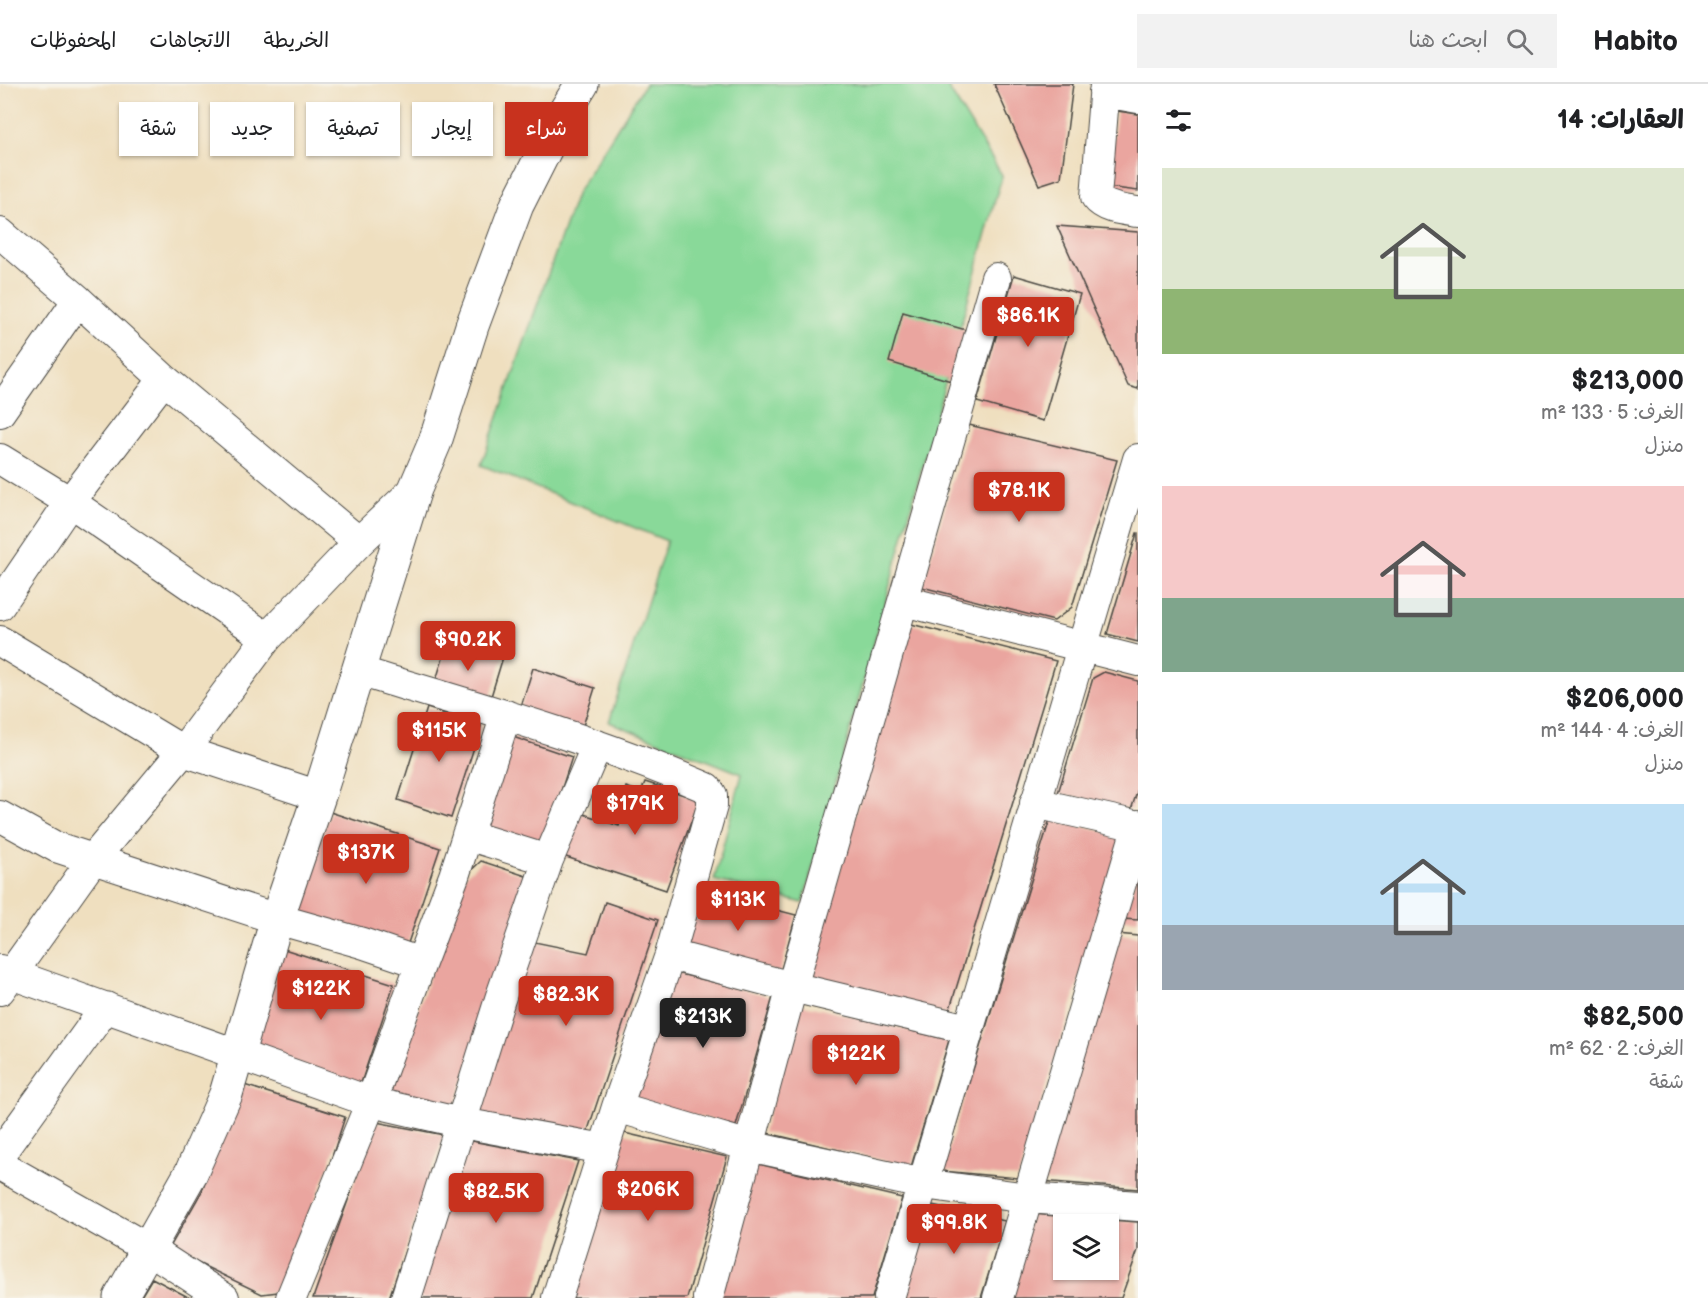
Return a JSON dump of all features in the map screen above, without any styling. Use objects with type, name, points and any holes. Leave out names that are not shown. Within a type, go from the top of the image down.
[{"type":"main road","points":[[120,1298],[190,1173],[226,1094],[277,919],[319,796],[415,489],[435,442],[472,326],[517,205],[561,118],[582,84]]},
{"type":"street","points":[[1138,98],[1105,88],[1096,197],[1110,207],[1138,212]]},
{"type":"street","points":[[0,233],[78,300],[164,379],[359,542]]},
{"type":"street","points":[[708,1298],[792,987],[996,278]]},
{"type":"street","points":[[0,412],[78,300]]},
{"type":"street","points":[[0,605],[70,502],[164,379]]},
{"type":"street","points":[[0,459],[70,502],[267,639]]},
{"type":"street","points":[[889,1298],[1082,647],[1132,501],[1138,459]]},
{"type":"street","points":[[415,489],[359,542],[267,639],[183,751],[94,858],[4,978],[106,1007],[371,1102],[462,1124],[604,1149]]},
{"type":"street","points":[[904,601],[1138,661]]},
{"type":"street","points":[[0,641],[183,751],[319,796]]},
{"type":"street","points":[[358,670],[597,745],[707,788],[712,795],[712,806],[670,955],[617,1107],[557,1298]]},
{"type":"street","points":[[291,1298],[371,1102],[467,835],[506,715]]},
{"type":"street","points":[[406,1298],[500,999],[548,860],[597,745]]},
{"type":"street","points":[[998,1298],[1138,826],[1035,802]]},
{"type":"street","points":[[0,816],[56,847],[421,963]]},
{"type":"street","points":[[467,835],[548,860]]},
{"type":"street","points":[[670,955],[968,1029]]},
{"type":"street","points":[[0,1154],[106,1007]]},
{"type":"street","points":[[617,1107],[749,1146],[923,1184],[1028,1198],[1138,1206]]},
{"type":"street","points":[[0,1166],[147,1248],[224,1298]]},
{"type":"green space","points":[[645,84],[946,84],[1002,175],[803,903],[714,880],[742,774],[609,722],[667,541],[481,465],[577,192]]},
{"type":"building","points":[[994,84],[1073,84],[1061,178],[1039,185]]},
{"type":"building","points":[[1117,111],[1138,114],[1138,191],[1107,187]]},
{"type":"building","points":[[1057,226],[1138,232],[1138,389],[1128,386]]},
{"type":"building","points":[[1014,275],[1080,294],[1043,421],[977,402]]},
{"type":"building","points":[[903,312],[966,330],[951,381],[889,362]]},
{"type":"building","points":[[969,425],[1117,460],[1072,607],[1054,621],[922,587]]},
{"type":"building","points":[[1138,533],[1138,642],[1107,634]]},
{"type":"building","points":[[911,624],[1056,661],[948,1015],[807,980]]},
{"type":"building","points":[[448,641],[503,657],[489,703],[434,687]]},
{"type":"building","points":[[533,668],[595,688],[581,732],[519,713]]},
{"type":"building","points":[[1104,672],[1138,681],[1138,789],[1131,810],[1058,793],[1093,678]]},
{"type":"building","points":[[427,708],[481,726],[451,818],[398,800]]},
{"type":"building","points":[[510,736],[572,757],[542,849],[480,828]]},
{"type":"building","points":[[645,782],[699,800],[666,890],[560,855],[575,811],[619,826],[624,810],[619,809],[626,787],[641,792]]},
{"type":"building","points":[[330,812],[440,848],[403,958],[292,924]]},
{"type":"building","points":[[1050,819],[1124,836],[1018,1178],[942,1171]]},
{"type":"building","points":[[481,861],[532,878],[453,1112],[388,1100],[462,879]]},
{"type":"building","points":[[1138,870],[1138,920],[1122,919]]},
{"type":"building","points":[[698,890],[796,915],[780,973],[680,948]]},
{"type":"building","points":[[605,902],[658,920],[586,1136],[473,1116],[530,941],[588,953]]},
{"type":"building","points":[[1117,934],[1138,936],[1138,1189],[1041,1181]]},
{"type":"building","points":[[284,949],[394,984],[358,1092],[247,1058]]},
{"type":"building","points":[[672,972],[773,997],[736,1126],[630,1100]]},
{"type":"building","points":[[800,1004],[949,1040],[911,1167],[763,1132]]},
{"type":"building","points":[[238,1083],[345,1117],[328,1169],[278,1292],[262,1294],[169,1249],[202,1191]]},
{"type":"building","points":[[376,1122],[444,1135],[389,1298],[313,1298]]},
{"type":"building","points":[[620,1132],[727,1157],[687,1298],[566,1298]]},
{"type":"building","points":[[466,1140],[578,1161],[533,1298],[414,1298]]},
{"type":"building","points":[[754,1163],[902,1198],[872,1298],[714,1298]]},
{"type":"building","points":[[932,1205],[1005,1221],[981,1298],[903,1298]]},
{"type":"building","points":[[1031,1214],[1053,1216],[1053,1280],[1119,1280],[1119,1221],[1138,1222],[1138,1250],[1121,1298],[1005,1298]]},
{"type":"building","points":[[152,1278],[190,1298],[140,1298]]}]
